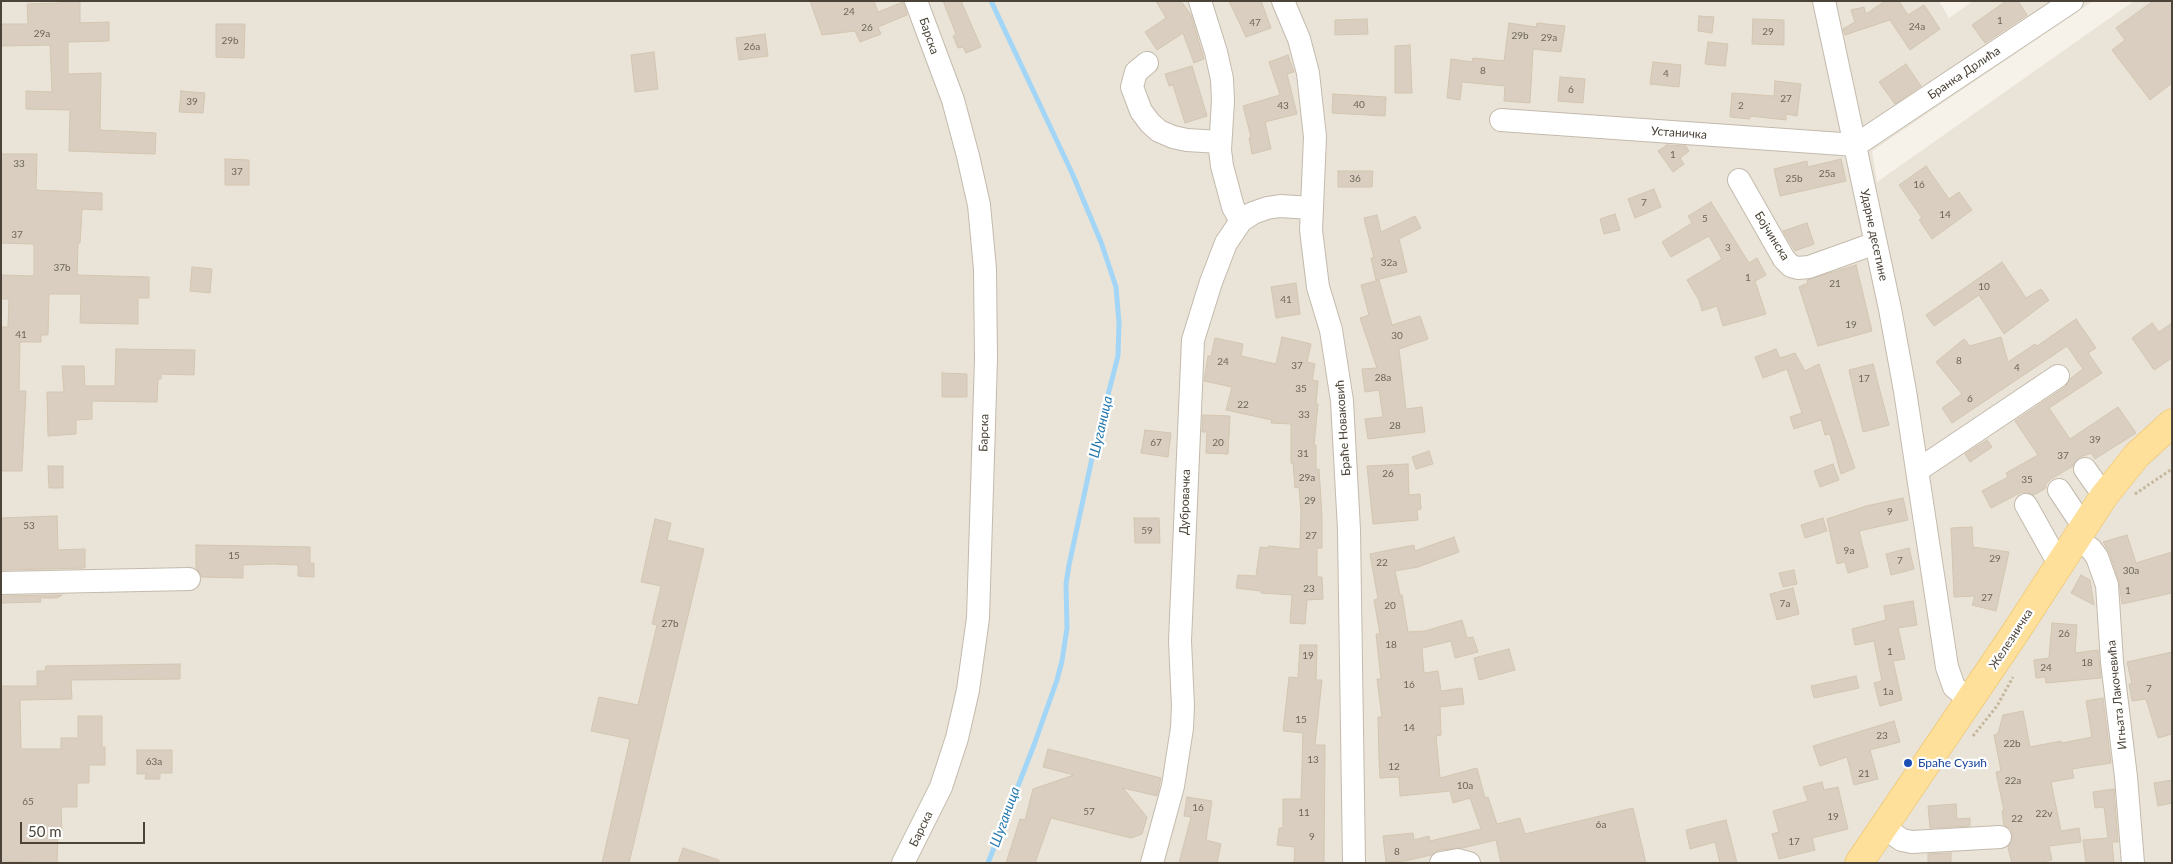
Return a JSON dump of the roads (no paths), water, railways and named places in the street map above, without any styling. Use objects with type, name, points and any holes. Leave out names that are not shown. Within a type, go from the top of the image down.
[{"type":"main road","name":"Железничка","points":[[1860,863],[2104,496],[2142,450],[2172,423]]},
{"type":"street","name":"Барска","points":[[904,863],[943,780],[970,681],[978,618],[986,359],[985,269],[979,205],[953,100],[916,1]]},
{"type":"street","points":[[1200,1],[1216,52],[1222,79],[1223,101],[1220,142],[1222,166],[1233,208],[1241,221]]},
{"type":"street","name":"Браће Новаковић","points":[[1283,1],[1299,39],[1308,73],[1315,137],[1311,230],[1318,287],[1331,330],[1338,364],[1346,453],[1354,863]]},
{"type":"street","name":"Ударне десетине","points":[[1824,1],[1856,145],[1905,391],[1947,667],[1954,687],[1970,700]]},
{"type":"street","name":"Бранка Дрлића","points":[[1856,145],[2072,1]]},
{"type":"street","points":[[1147,63],[1136,72],[1132,87],[1141,111],[1150,124],[1159,131],[1173,137],[1187,140],[1220,142]]},
{"type":"street","name":"Устаничка","points":[[1501,120],[1856,145]]},
{"type":"street","name":"Бојчинска","points":[[1739,180],[1784,259],[1791,266],[1798,268],[1809,267],[1876,243]]},
{"type":"street","name":"Дубровачка","points":[[1152,863],[1173,786],[1182,728],[1183,706],[1180,641],[1193,340],[1226,243],[1241,221],[1253,213],[1267,208],[1280,206],[1311,208]]},
{"type":"street","points":[[1918,470],[2058,376]]},
{"type":"street","points":[[2085,469],[2104,496]]},
{"type":"street","name":"Игњата Лакочевића","points":[[2059,490],[2080,532],[2097,557],[2107,584],[2114,679],[2126,778],[2133,863]]},
{"type":"street","points":[[2026,505],[2058,564]]},
{"type":"street","points":[[1,583],[189,579]]},
{"type":"street","points":[[1884,828],[1897,837],[1912,842],[2000,837]]},
{"type":"street","points":[[1442,863],[1458,860],[1469,863]]},
{"type":"waterway","name":"Шуганица","points":[[988,863],[1034,745],[1062,661],[1067,628],[1066,584],[1069,565],[1094,449],[1118,356],[1119,323],[1116,287],[1101,242],[1072,173],[991,1]]},
{"type":"place","name":"Браће Сузић","points":[[1908,763]]}]
